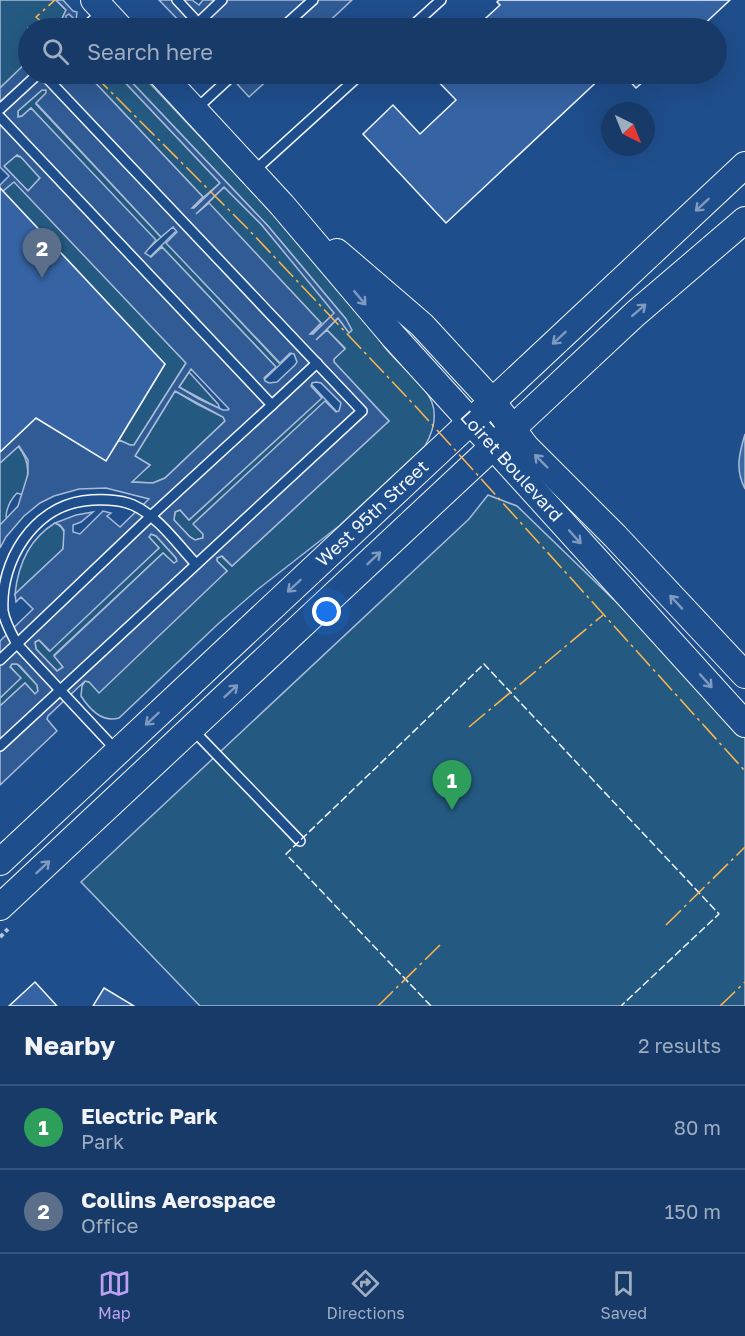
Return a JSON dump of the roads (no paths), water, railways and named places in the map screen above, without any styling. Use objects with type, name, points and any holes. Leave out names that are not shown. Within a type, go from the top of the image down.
[{"type":"main road","name":"Loiret Boulevard","points":[[170,84],[282,205],[359,297],[470,422],[745,724]]},
{"type":"main road","name":"West 95th Street","points":[[0,862],[745,165]]},
{"type":"main road","name":"Loiret Boulevard","points":[[282,205],[422,325],[492,401],[526,447],[615,536],[745,675]]},
{"type":"main road","name":"West 95th Street","points":[[0,907],[635,314],[745,220]]},
{"type":"lane","points":[[177,0],[194,18]]},
{"type":"lane","points":[[207,18],[222,0]]},
{"type":"lane","points":[[293,18],[313,0]]},
{"type":"lane","points":[[421,18],[441,0]]},
{"type":"lane","points":[[0,109],[27,84]]},
{"type":"lane","points":[[0,746],[362,411],[52,84]]},
{"type":"lane","points":[[195,110],[223,84]]},
{"type":"lane","points":[[253,173],[350,84]]},
{"type":"lane","points":[[0,117],[272,405]]},
{"type":"lane","points":[[0,660],[316,363]]},
{"type":"lane","points":[[117,752],[17,644],[7,625],[2,608],[7,564],[16,545],[43,516],[60,507],[98,499],[132,504],[151,516],[196,564]]},
{"type":"lane","points":[[191,728],[300,841]]},
{"type":"place","name":"Collins Aerospace","points":[[42,278]]},
{"type":"place","name":"Electric Park","points":[[452,810]]}]
